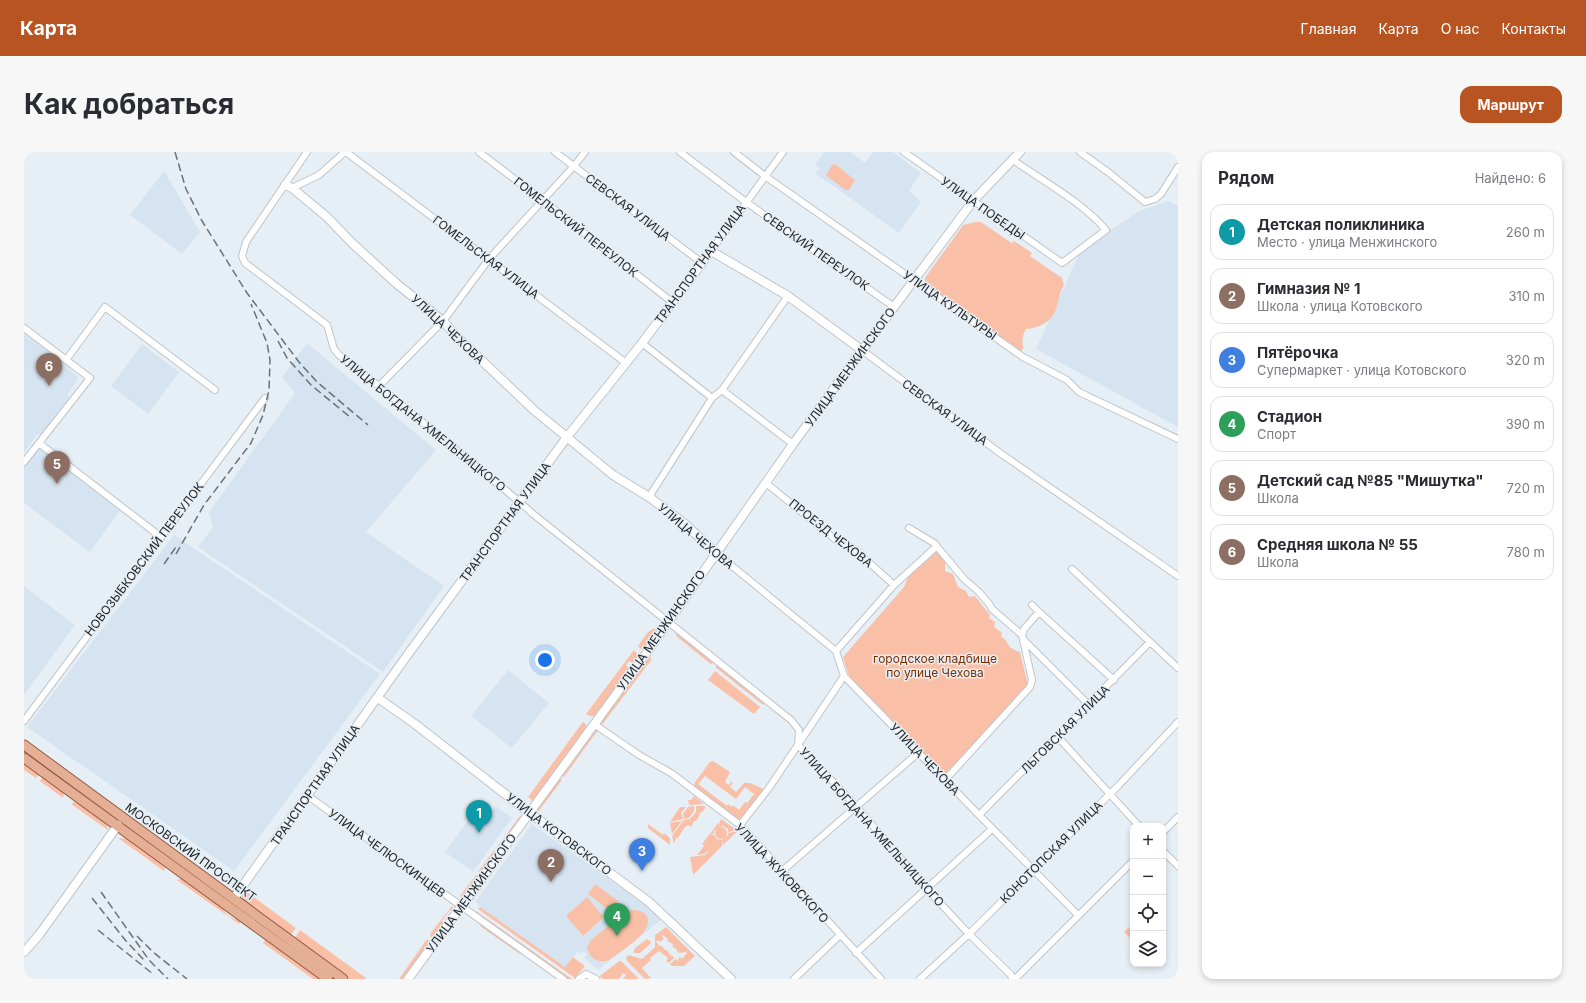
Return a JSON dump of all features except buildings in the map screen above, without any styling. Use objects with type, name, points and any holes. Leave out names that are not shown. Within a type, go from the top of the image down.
[{"type":"main road","name":"МОСКОВСКИЙ ПРОСПЕКТ","points":[[24,745],[344,979]]},
{"type":"main road","name":"МОСКОВСКИЙ ПРОСПЕКТ","points":[[24,758],[328,979]]},
{"type":"main road","points":[[228,906],[234,898]]},
{"type":"street","points":[[288,187],[307,152]]},
{"type":"street","points":[[288,187],[319,175],[345,152]]},
{"type":"street","name":"ГОМЕЛЬСКАЯ УЛИЦА","points":[[345,152],[626,363]]},
{"type":"street","name":"ГОМЕЛЬСКИЙ ПЕРЕУЛОК","points":[[479,152],[672,302]]},
{"type":"street","name":"СЕВСКАЯ УЛИЦА","points":[[556,152],[701,262]]},
{"type":"street","points":[[379,386],[442,321],[489,259],[585,152]]},
{"type":"street","name":"СЕВСКИЙ ПЕРЕУЛОК","points":[[680,152],[746,202],[894,307]]},
{"type":"street","name":"УЛИЦА КУЛЬТУРЫ","points":[[734,152],[1023,357],[1067,380],[1079,392],[1178,439]]},
{"type":"street","name":"ТРАНСПОРТНАЯ УЛИЦА","points":[[234,898],[406,657],[567,437],[642,343],[783,152]]},
{"type":"street","name":"УЛИЦА ПОБЕДЫ","points":[[904,152],[1062,263],[1106,230],[1071,200],[1013,160]]},
{"type":"street","name":"УЛИЦА МЕНЖИНСКОГО","points":[[408,979],[668,622],[793,444],[894,307],[974,201],[1020,152]]},
{"type":"street","points":[[1080,152],[1108,172],[1144,202],[1156,199],[1161,194],[1178,167]]},
{"type":"street","name":"УЛИЦА БОГДАНА ХМЕЛЬНИЦКОГО","points":[[288,187],[246,242],[242,256],[245,263],[327,325],[334,349],[339,355],[379,386],[533,514],[791,720],[799,730],[798,745],[856,806],[926,888],[1014,979]]},
{"type":"street","name":"УЛИЦА ЧЕХОВА","points":[[288,187],[327,217],[352,243],[397,284],[442,321],[459,339],[535,410],[613,475],[649,497],[684,523],[716,553],[836,651],[844,676],[992,829],[1078,915]]},
{"type":"street","name":"СЕВСКАЯ УЛИЦА","points":[[711,251],[788,296],[1000,453],[1178,576]]},
{"type":"street","points":[[649,497],[712,398],[722,390],[788,296]]},
{"type":"street","points":[[66,360],[105,307],[215,390]]},
{"type":"street","points":[[24,328],[90,378],[24,462]]},
{"type":"street","points":[[642,343],[712,398]]},
{"type":"street","points":[[722,390],[793,444]]},
{"type":"street","name":"НОВОЗЫБКОВСКИЙ ПЕРЕУЛОК","points":[[24,721],[265,398]]},
{"type":"street","points":[[39,443],[161,537]]},
{"type":"street","name":"ПРОЕЗД ЧЕХОВА","points":[[766,483],[836,540],[854,549],[894,585]]},
{"type":"street","points":[[909,528],[936,546],[964,579],[979,592],[992,609],[1022,637],[1089,705]]},
{"type":"street","points":[[836,651],[894,585],[936,546]]},
{"type":"street","points":[[1072,569],[1178,668]]},
{"type":"street","points":[[1032,605],[1114,680]]},
{"type":"street","points":[[945,780],[1030,688],[1032,680],[1022,637],[1024,630],[1039,612]]},
{"type":"street","name":"ЛЬГОВСКАЯ УЛИЦА","points":[[979,815],[1150,642]]},
{"type":"street","points":[[740,825],[769,788],[844,676]]},
{"type":"street","name":"УЛИЦА КОТОВСКОГО","points":[[378,698],[415,724],[649,902],[731,979]]},
{"type":"street","name":"КОНОТОПСКАЯ УЛИЦА","points":[[920,979],[969,934],[1109,794],[1178,722]]},
{"type":"street","name":"УЛИЦА ЖУКОВСКОГО","points":[[594,724],[639,755],[671,773],[740,825],[781,872],[881,979]]},
{"type":"street","points":[[1057,736],[1136,823]]},
{"type":"street","points":[[781,872],[918,753]]},
{"type":"street","name":"УЛИЦА ЧЕЛЮСКИНЦЕВ","points":[[308,796],[563,979]]},
{"type":"street","points":[[1166,829],[1178,817]]},
{"type":"street","points":[[24,952],[39,935],[118,825]]},
{"type":"street","points":[[856,953],[992,829]]},
{"type":"street","points":[[1166,854],[1178,866]]},
{"type":"street","points":[[1014,979],[1038,958],[1078,915],[1130,864]]},
{"type":"street","points":[[794,979],[840,935]]},
{"type":"street","points":[[579,979],[586,974],[596,979]]},
{"type":"shaded area","points":[[824,152],[850,152],[865,163],[873,152],[893,152],[921,173],[909,191],[921,202],[899,233],[815,173],[820,168],[815,165]]},
{"type":"shaded area","points":[[164,171],[200,232],[182,254],[130,215]]},
{"type":"shaded area","points":[[1168,201],[1178,206],[1178,427],[1036,349],[1081,250],[1139,211]]},
{"type":"shaded area","points":[[24,334],[61,361],[79,378],[67,395],[71,398],[43,435],[37,435],[24,452]]},
{"type":"shaded area","points":[[307,343],[436,450],[366,532],[444,586],[383,672],[198,547],[213,527],[209,512],[295,393],[282,377]]},
{"type":"shaded area","points":[[142,344],[179,372],[148,414],[111,386]]},
{"type":"shaded area","points":[[39,446],[121,509],[90,552],[24,503],[24,466]]},
{"type":"shaded area","points":[[174,535],[380,674],[234,871],[27,727]]},
{"type":"shaded area","points":[[24,586],[75,625],[24,695]]},
{"type":"shaded area","points":[[508,670],[549,703],[512,748],[471,716]]},
{"type":"shaded area","points":[[496,806],[512,818],[473,872],[445,852],[477,808],[488,816]]},
{"type":"shaded area","points":[[532,824],[645,905],[662,919],[598,970],[584,958],[587,954],[583,951],[580,954],[577,952],[565,968],[488,914],[475,902]]},
{"type":"green space","points":[[835,164],[855,180],[849,190],[845,190],[826,175],[832,165]]},
{"type":"green space","points":[[981,222],[1029,255],[1012,243],[1014,241],[1032,253],[1030,256],[1062,278],[1064,285],[1054,314],[1044,324],[1026,329],[1022,340],[1023,348],[1021,351],[925,283],[925,278],[963,225]]},
{"type":"green space","name":"городское кладбище по улице Чехова","points":[[937,550],[945,560],[945,571],[953,574],[958,587],[966,591],[969,597],[975,596],[990,615],[989,618],[995,622],[994,627],[1002,633],[1001,636],[1010,647],[1020,652],[1028,685],[945,778],[849,676],[843,657],[904,587],[908,577]]},
{"type":"green space","points":[[655,628],[656,632],[644,648],[641,649],[638,646],[648,632]]},
{"type":"green space","points":[[676,633],[713,661],[712,665],[676,636]]},
{"type":"green space","points":[[634,650],[639,656],[634,664],[629,661],[626,665],[630,669],[594,716],[586,714]]},
{"type":"green space","points":[[649,657],[652,659],[602,725],[601,720]]},
{"type":"green space","points":[[719,665],[766,701],[763,705],[715,667]]},
{"type":"green space","points":[[715,671],[760,707],[754,714],[708,680]]},
{"type":"green space","points":[[584,722],[587,726],[533,801],[528,797]]},
{"type":"green space","points":[[595,730],[598,730],[564,777],[561,775]]},
{"type":"green space","points":[[713,761],[730,772],[725,782],[729,785],[731,782],[733,783],[730,787],[736,792],[744,783],[750,783],[764,789],[740,819],[737,819],[694,787],[695,782],[710,762]],"holes":[[[705,776],[736,799],[745,787],[754,794],[739,810],[733,805],[732,807],[728,804],[727,806],[698,784]]]},
{"type":"green space","points":[[24,763],[39,774],[36,778],[24,770]]},
{"type":"green space","points":[[43,777],[64,792],[63,798],[40,781]]},
{"type":"green space","points":[[559,778],[562,780],[538,812],[535,810]]},
{"type":"green space","points":[[694,796],[704,804],[689,805],[688,800],[691,800]]},
{"type":"green space","points":[[74,802],[78,803],[105,822],[108,830],[71,804]]},
{"type":"green space","points":[[694,806],[694,811],[689,818],[684,819],[683,814],[688,807]]},
{"type":"green space","points":[[696,806],[705,806],[705,809],[699,814],[700,815],[691,827],[688,825],[684,828],[674,843],[672,836],[684,820],[690,819],[696,812]]},
{"type":"green space","points":[[680,807],[686,807],[681,813],[683,819],[670,822]]},
{"type":"green space","points":[[520,816],[522,817],[499,849],[497,847]]},
{"type":"green space","points":[[721,819],[737,830],[728,832],[728,829],[723,826],[720,827]]},
{"type":"green space","points":[[682,821],[672,834],[670,823]]},
{"type":"green space","points":[[719,822],[720,827],[714,831],[714,834],[710,835],[714,835],[717,839],[722,840],[722,846],[693,875],[690,857],[705,855],[709,850],[704,854],[697,855],[704,846],[702,844]]},
{"type":"green space","points":[[648,824],[663,835],[664,833],[670,838],[670,845],[648,828]]},
{"type":"green space","points":[[719,827],[723,827],[727,833],[723,839],[719,839],[715,835],[715,831]]},
{"type":"green space","points":[[738,831],[723,845],[722,840],[728,835],[728,833]]},
{"type":"green space","points":[[118,838],[129,839],[163,864],[165,870],[164,871]]},
{"type":"green space","points":[[494,850],[496,852],[480,873],[478,872]]},
{"type":"green space","points":[[502,856],[504,857],[471,903],[469,901]]},
{"type":"green space","points":[[476,875],[478,876],[462,898],[460,896]]},
{"type":"green space","points":[[184,879],[222,907],[228,915],[241,921],[239,924],[177,880]]},
{"type":"green space","points":[[595,884],[618,901],[611,912],[588,894]]},
{"type":"green space","points":[[244,890],[296,928],[290,936],[243,902],[242,895]]},
{"type":"green space","points":[[587,897],[604,917],[583,936],[566,916]]},
{"type":"green space","points":[[452,906],[454,909],[453,911],[450,910],[442,921],[444,923],[434,937],[431,938],[430,934]]},
{"type":"green space","points":[[480,907],[565,967],[573,957],[585,966],[575,978],[478,909]]},
{"type":"green space","points":[[476,911],[572,979],[568,979],[475,913]]},
{"type":"green space","points":[[628,911],[640,911],[646,915],[648,921],[642,934],[609,960],[595,960],[590,955],[587,947],[592,939]]},
{"type":"green space","points":[[481,924],[521,953],[520,954],[480,926]]},
{"type":"green space","points":[[666,927],[695,956],[684,966],[672,966],[670,964],[676,959],[679,962],[678,959],[680,957],[682,959],[687,953],[679,953],[672,946],[673,944],[667,941],[668,939],[663,935],[662,936],[664,939],[660,942],[658,940],[656,942],[666,951],[667,950],[674,958],[669,963],[666,961],[668,958],[659,951],[650,958],[651,960],[642,968],[651,978],[645,979],[627,961],[626,957],[629,955],[642,959],[655,947],[655,935]]},
{"type":"green space","points":[[1130,927],[1130,938],[1124,932]]},
{"type":"green space","points":[[300,930],[366,978],[350,979],[294,939]]},
{"type":"green space","points":[[266,939],[321,979],[313,979],[263,943]]},
{"type":"green space","points":[[427,939],[430,942],[429,944],[404,979],[399,979]]},
{"type":"green space","points":[[647,939],[651,942],[650,944],[640,953],[633,953],[635,948]]},
{"type":"green space","points":[[621,961],[639,979],[623,979],[626,975],[623,973],[619,979],[603,979],[600,977],[618,962]]},
{"type":"railway","points":[[175,152],[186,189],[202,221],[247,293],[299,362],[317,382],[368,425]]},
{"type":"railway","points":[[176,554],[204,505],[251,443],[263,415],[269,390],[270,360],[267,343],[251,304]]},
{"type":"railway","points":[[278,341],[287,358],[311,385],[350,417]]},
{"type":"railway","points":[[164,564],[176,547]]},
{"type":"railway","points":[[101,892],[149,960],[168,979]]},
{"type":"railway","points":[[92,898],[126,941],[145,961]]},
{"type":"railway","points":[[98,930],[153,974]]},
{"type":"railway","points":[[137,936],[153,952],[187,979]]},
{"type":"place","name":"Средняя школа № 55","points":[[49,386]]},
{"type":"place","name":"Детский сад №85 \"Мишутка\"","points":[[57,484]]},
{"type":"place","name":"Детская поликлиника","points":[[479,833]]},
{"type":"place","name":"Пятёрочка","points":[[642,871]]},
{"type":"place","name":"Гимназия № 1","points":[[551,882]]},
{"type":"place","name":"Стадион","points":[[617,936]]}]
